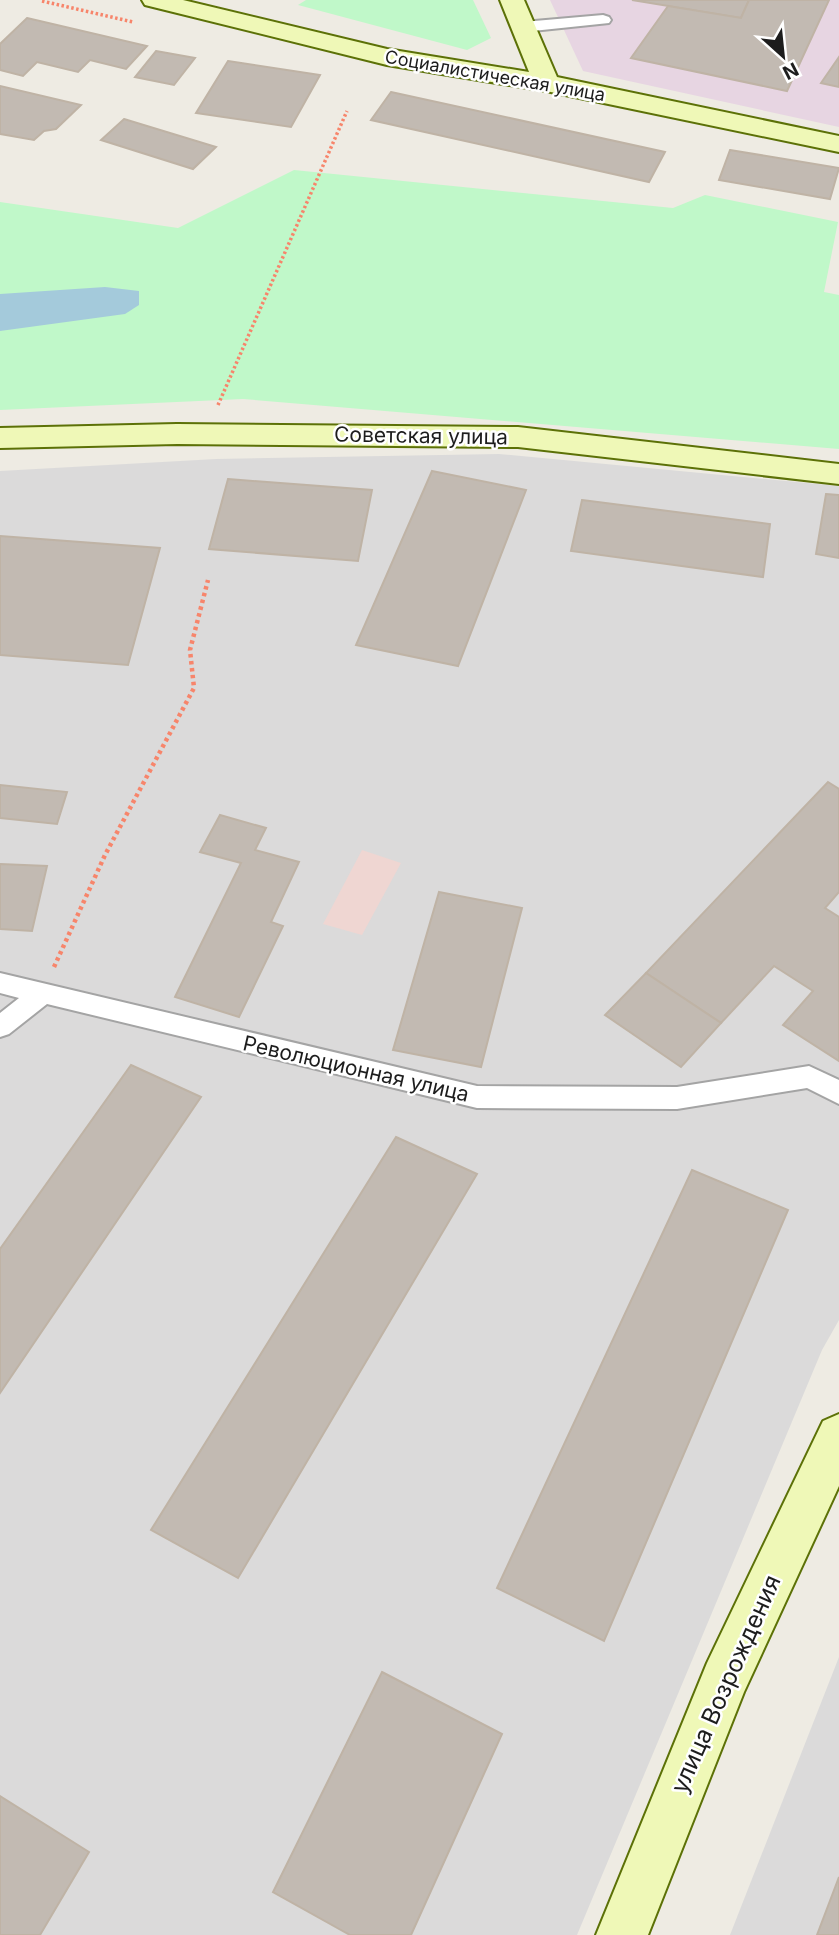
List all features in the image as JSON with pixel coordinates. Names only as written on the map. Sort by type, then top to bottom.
[{"type":"main road","name":"Социалистическая улица","points":[[154,0],[374,54],[546,83],[839,144]]},
{"type":"main road","points":[[512,0],[546,83]]},
{"type":"main road","name":"Советская улица","points":[[0,438],[205,434],[517,437],[839,474]]},
{"type":"main road","name":"улица Возрождения","points":[[622,1935],[724,1680],[839,1436]]},
{"type":"lane","points":[[523,27],[603,20]]},
{"type":"lane","name":"Революционная улица","points":[[0,983],[477,1097],[677,1098],[809,1077],[839,1093]]},
{"type":"lane","points":[[0,1027],[42,994]]},
{"type":"path","points":[[205,434],[347,111]]},
{"type":"path","points":[[42,994],[105,855],[194,688],[190,650],[208,580]]},
{"type":"shaded area","points":[[550,0],[839,0],[839,127],[583,71]]},
{"type":"shaded area","points":[[499,454],[839,486],[839,1320],[822,1350],[577,1935],[0,1935],[0,471],[216,459]]},
{"type":"shaded area","points":[[362,850],[401,863],[362,935],[323,924]]},
{"type":"shaded area","points":[[839,1657],[839,1935],[730,1935]]},
{"type":"green space","points":[[306,0],[473,0],[491,38],[467,50],[298,5]]},
{"type":"green space","points":[[294,170],[673,208],[705,195],[838,222],[824,292],[839,295],[839,449],[243,399],[0,410],[0,202],[178,228]]},
{"type":"water","points":[[105,287],[139,291],[139,305],[125,314],[0,331],[0,294]]},
{"type":"building","points":[[632,0],[749,0],[741,18]]},
{"type":"building","points":[[749,0],[829,0],[787,91],[631,58],[668,6],[741,18]]},
{"type":"building","points":[[27,18],[147,46],[126,69],[90,60],[78,72],[37,62],[23,76],[0,70],[0,44]]},
{"type":"building","points":[[156,51],[195,58],[174,85],[135,77]]},
{"type":"building","points":[[839,57],[839,87],[821,83]]},
{"type":"building","points":[[228,61],[320,75],[291,127],[196,113]]},
{"type":"building","points":[[0,86],[81,105],[56,129],[44,131],[34,140],[0,134]]},
{"type":"building","points":[[391,92],[665,152],[649,182],[371,120]]},
{"type":"building","points":[[124,119],[216,147],[193,169],[101,140]]},
{"type":"building","points":[[730,150],[839,168],[830,199],[719,180]]},
{"type":"building","points":[[432,471],[526,490],[458,666],[356,645]]},
{"type":"building","points":[[228,479],[372,490],[358,561],[209,549]]},
{"type":"building","points":[[826,494],[839,495],[839,558],[816,554]]},
{"type":"building","points":[[582,500],[770,524],[763,577],[571,551]]},
{"type":"building","points":[[0,536],[160,548],[128,665],[0,655]]},
{"type":"building","points":[[828,782],[839,789],[839,892],[825,908],[839,917],[839,1061],[783,1025],[813,991],[774,966],[721,1023],[646,973]]},
{"type":"building","points":[[0,785],[67,792],[57,824],[0,818]]},
{"type":"building","points":[[220,815],[266,828],[255,850],[299,862],[271,922],[283,926],[239,1017],[175,997],[241,863],[200,852]]},
{"type":"building","points":[[0,864],[47,866],[32,931],[0,929]]},
{"type":"building","points":[[439,892],[522,908],[481,1067],[393,1050]]},
{"type":"building","points":[[646,973],[721,1023],[681,1067],[605,1015]]},
{"type":"building","points":[[131,1065],[201,1097],[0,1393],[0,1249]]},
{"type":"building","points":[[396,1137],[477,1174],[238,1578],[151,1530]]},
{"type":"building","points":[[692,1170],[788,1210],[604,1641],[497,1588]]},
{"type":"building","points":[[382,1672],[502,1734],[411,1935],[350,1935],[273,1892]]},
{"type":"building","points":[[0,1796],[89,1852],[40,1935],[0,1935]]},
{"type":"building","points":[[839,1877],[839,1935],[817,1935]]}]
